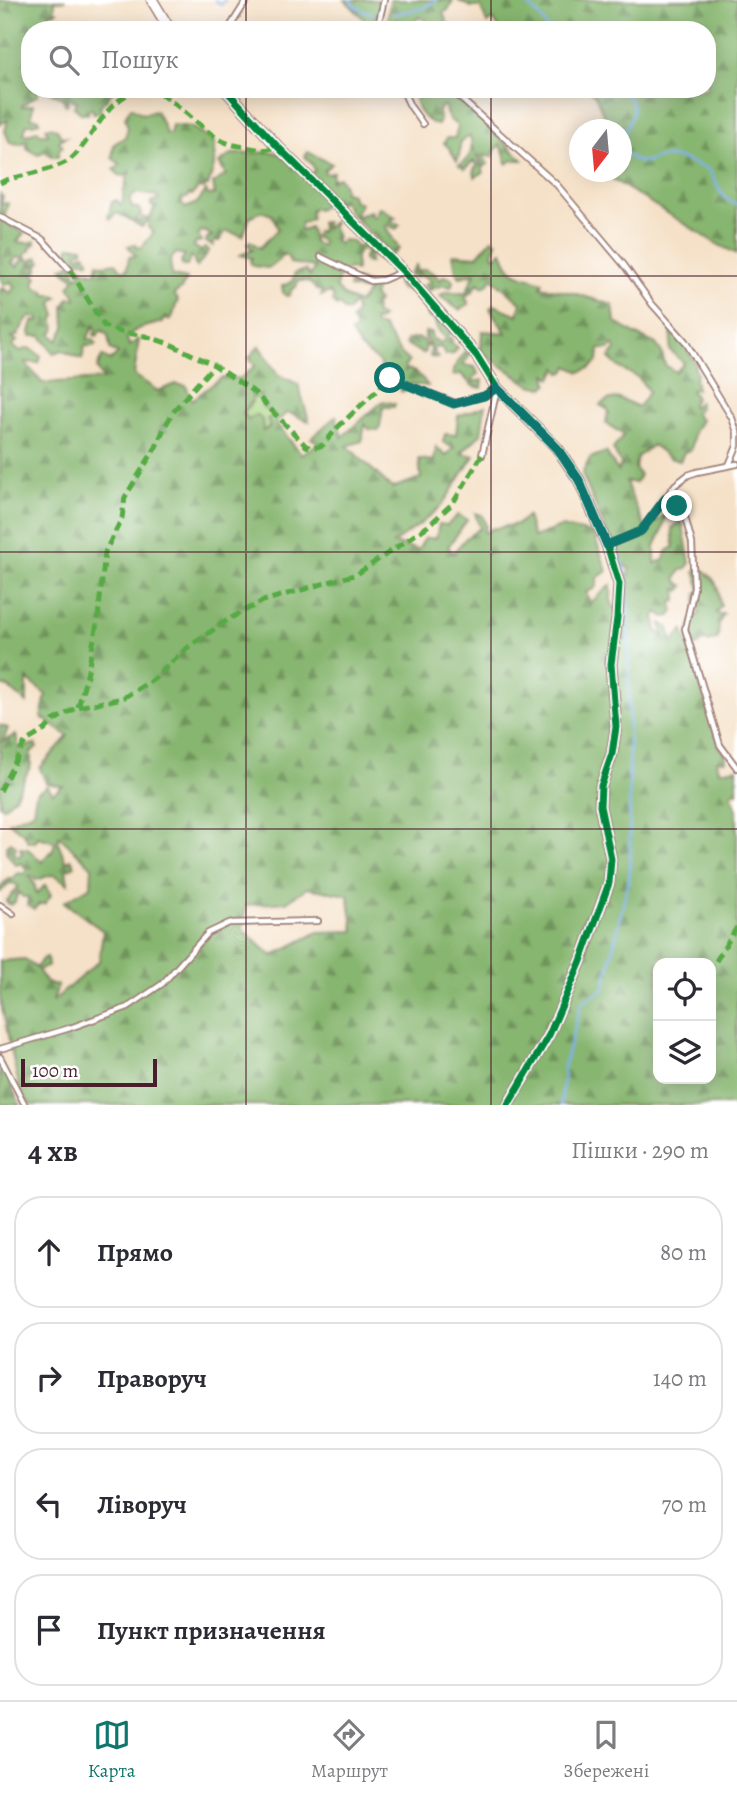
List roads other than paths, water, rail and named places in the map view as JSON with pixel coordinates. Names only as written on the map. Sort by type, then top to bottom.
[{"type":"street","points":[[152,0],[165,21]]},
{"type":"street","points":[[233,98],[277,146],[403,271],[477,356],[497,388],[557,448],[579,480],[607,545],[619,584],[611,664],[616,727],[612,754],[601,786],[600,806],[611,859],[609,883],[581,961],[549,1035],[508,1105]]},
{"type":"lane","points":[[234,21],[247,0]]},
{"type":"lane","points":[[379,21],[384,0]]},
{"type":"lane","points":[[406,98],[423,124]]},
{"type":"lane","points":[[460,98],[557,186],[685,341],[732,418],[737,432],[737,446],[729,465]]},
{"type":"lane","points":[[0,217],[42,239],[70,270]]},
{"type":"lane","points":[[321,257],[371,281],[383,280],[403,271]]},
{"type":"lane","points":[[390,378],[454,404],[484,396],[497,388]]},
{"type":"lane","points":[[482,455],[497,388]]},
{"type":"lane","points":[[607,545],[641,531],[675,485],[688,475],[737,464]]},
{"type":"lane","points":[[665,499],[677,506],[685,517],[692,544],[694,588],[685,629],[720,745],[737,768]]},
{"type":"lane","points":[[0,905],[13,914]]},
{"type":"lane","points":[[0,1049],[128,1007],[162,984],[208,933],[229,923],[318,921]]},
{"type":"lane","points":[[0,1057],[24,1105]]},
{"type":"waterway","points":[[215,0],[221,5],[225,0]]},
{"type":"waterway","points":[[350,0],[357,7],[373,14]]},
{"type":"waterway","points":[[394,14],[424,8],[436,0]]},
{"type":"waterway","points":[[519,0],[544,21]]},
{"type":"waterway","points":[[628,98],[633,107],[631,119]]},
{"type":"waterway","points":[[632,159],[646,162],[671,157],[708,169],[723,195],[737,204]]},
{"type":"waterway","points":[[561,1105],[565,1061],[582,1002],[604,989],[630,873],[628,581],[619,553]]}]
